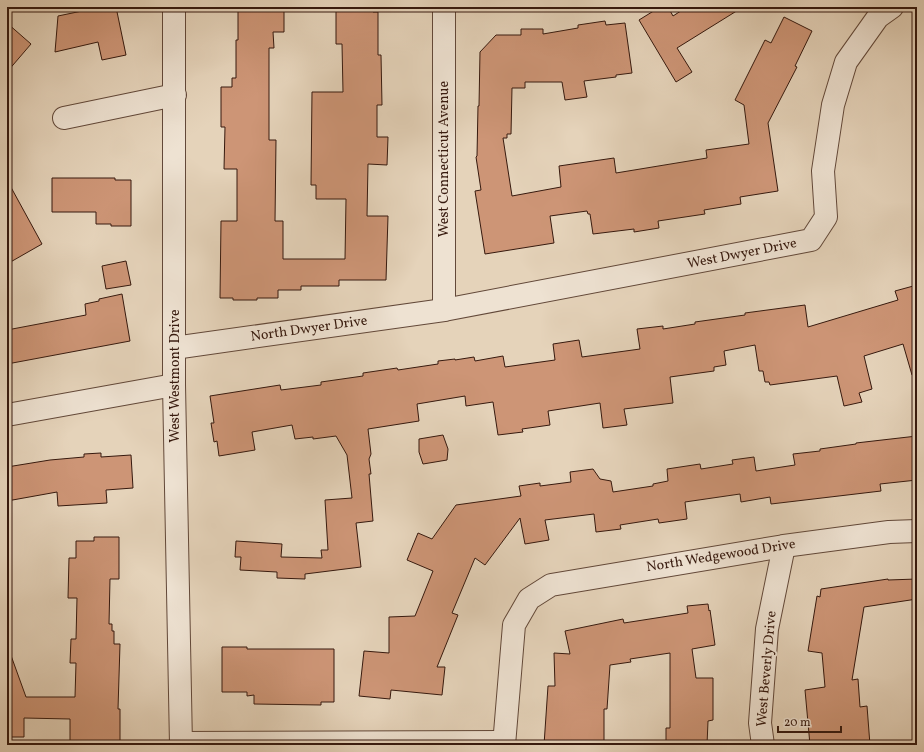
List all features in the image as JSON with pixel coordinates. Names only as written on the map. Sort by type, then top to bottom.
[{"type":"street","name":"West Westmont Drive","points":[[174,7],[174,385],[181,744]]},
{"type":"street","name":"West Connecticut Avenue","points":[[444,7],[444,310]]},
{"type":"street","name":"West Dwyer Drive","points":[[444,310],[811,240],[826,217],[823,171],[833,105],[846,62],[878,17],[892,7]]},
{"type":"street","points":[[64,118],[175,95]]},
{"type":"street","name":"North Dwyer Drive","points":[[174,348],[444,310]]},
{"type":"street","points":[[7,415],[174,385]]},
{"type":"street","name":"North Wedgewood Drive","points":[[504,744],[514,625],[529,599],[551,585],[784,546],[888,532],[917,531]]},
{"type":"street","name":"West Beverly Drive","points":[[763,745],[760,723],[767,629],[784,546]]},
{"type":"street","points":[[181,744],[504,744]]},
{"type":"building","points":[[81,7],[116,7],[126,55],[102,60],[98,42],[55,52],[58,16],[82,11]]},
{"type":"building","points":[[238,7],[284,7],[284,32],[273,32],[274,48],[269,48],[269,140],[276,140],[275,221],[283,221],[283,259],[345,259],[346,199],[316,199],[316,185],[311,185],[312,92],[343,92],[342,44],[336,44],[336,7],[373,7],[373,12],[378,12],[378,55],[381,55],[382,105],[377,105],[377,137],[388,137],[387,165],[368,164],[367,216],[388,216],[386,280],[339,280],[339,286],[301,286],[301,290],[278,290],[278,298],[233,300],[233,298],[220,298],[221,221],[237,221],[237,169],[224,169],[225,127],[221,127],[221,87],[232,87],[232,78],[236,78]]},
{"type":"building","points":[[660,7],[668,7],[673,16],[687,7],[743,7],[677,48],[692,72],[676,82],[639,20]]},
{"type":"building","points":[[784,17],[812,31],[795,66],[797,67],[768,123],[778,191],[740,197],[741,204],[704,210],[705,214],[658,221],[659,228],[634,232],[634,229],[593,234],[590,214],[588,214],[587,211],[550,216],[554,243],[485,254],[475,191],[481,190],[476,157],[480,52],[496,35],[521,35],[521,29],[543,29],[543,34],[578,28],[578,25],[605,21],[606,25],[625,23],[632,73],[616,75],[616,77],[584,81],[587,97],[565,100],[562,82],[525,82],[525,88],[512,88],[511,134],[507,134],[507,138],[503,138],[512,196],[561,187],[559,166],[614,158],[616,173],[707,158],[706,150],[749,144],[744,105],[735,100],[765,40],[771,43]]},
{"type":"building","points":[[7,23],[31,44],[7,72]]},
{"type":"building","points":[[52,178],[115,178],[115,180],[131,180],[131,226],[96,224],[96,212],[52,212]]},
{"type":"building","points":[[7,180],[42,244],[7,264]]},
{"type":"building","points":[[126,261],[131,285],[106,289],[102,266]]},
{"type":"building","points":[[917,285],[917,375],[912,375],[903,344],[864,356],[872,389],[859,393],[862,402],[844,406],[837,376],[770,385],[769,382],[765,382],[763,371],[759,371],[755,345],[724,351],[726,365],[714,367],[714,371],[670,377],[673,403],[624,409],[627,425],[603,428],[600,403],[548,411],[550,425],[522,429],[523,432],[498,435],[493,402],[466,406],[465,396],[417,404],[419,421],[368,429],[371,454],[369,459],[371,474],[369,474],[373,521],[356,523],[361,567],[305,574],[305,579],[277,578],[277,572],[240,570],[241,557],[235,557],[236,541],[282,544],[281,557],[322,558],[321,550],[328,550],[325,500],[352,498],[347,455],[336,436],[313,439],[313,437],[295,439],[292,425],[252,432],[255,450],[219,456],[217,441],[214,442],[211,423],[214,423],[210,396],[280,385],[281,390],[321,385],[321,382],[363,376],[363,373],[397,368],[398,370],[438,364],[438,361],[474,357],[475,361],[503,356],[505,367],[555,360],[553,344],[579,340],[582,357],[640,349],[637,329],[663,326],[663,329],[695,324],[695,322],[745,315],[745,313],[805,305],[808,327],[898,300],[895,291]]},
{"type":"building","points":[[122,294],[130,341],[7,364],[7,330],[86,315],[85,304]]},
{"type":"building","points":[[443,435],[448,449],[447,460],[423,464],[419,452],[419,439]]},
{"type":"building","points":[[917,436],[917,480],[880,484],[881,491],[771,504],[770,497],[741,502],[740,494],[685,502],[687,519],[659,523],[658,519],[620,525],[621,529],[596,532],[594,514],[545,520],[549,540],[525,544],[520,518],[485,565],[475,558],[452,613],[458,615],[437,667],[445,667],[442,695],[391,690],[390,699],[359,696],[364,651],[389,653],[389,617],[415,616],[433,571],[407,560],[418,533],[432,539],[456,505],[521,496],[519,486],[540,483],[540,486],[571,482],[570,472],[593,469],[600,479],[611,481],[613,492],[653,486],[653,484],[668,481],[667,469],[700,464],[701,469],[733,464],[732,460],[754,457],[756,471],[795,465],[793,454],[820,451],[820,449],[856,443]]},
{"type":"building","points":[[101,453],[101,457],[131,455],[133,488],[106,490],[107,503],[58,506],[57,492],[7,501],[7,467],[50,460],[84,457],[84,454]]},
{"type":"building","points":[[94,537],[119,537],[119,579],[110,579],[109,624],[112,624],[112,631],[114,631],[114,644],[120,644],[118,709],[120,709],[120,741],[113,741],[113,745],[70,745],[70,719],[24,718],[24,737],[7,737],[7,651],[9,650],[26,697],[75,697],[76,663],[70,663],[71,639],[76,639],[77,598],[68,598],[69,558],[76,558],[76,541],[94,541]]},
{"type":"building","points":[[888,579],[917,579],[917,599],[864,607],[852,680],[858,679],[860,707],[867,706],[870,745],[810,745],[805,690],[825,687],[822,653],[808,651],[817,596],[820,597],[821,589]]},
{"type":"building","points":[[708,604],[715,645],[692,649],[696,678],[713,678],[713,720],[708,721],[707,745],[666,745],[666,728],[670,728],[670,653],[630,659],[631,662],[610,665],[607,709],[604,709],[604,745],[544,745],[548,686],[555,686],[554,653],[570,654],[565,631],[623,619],[624,623],[688,613],[687,606]]},
{"type":"building","points":[[222,647],[247,647],[247,649],[334,649],[334,702],[321,702],[321,705],[254,704],[254,695],[247,696],[247,692],[222,692]]}]
